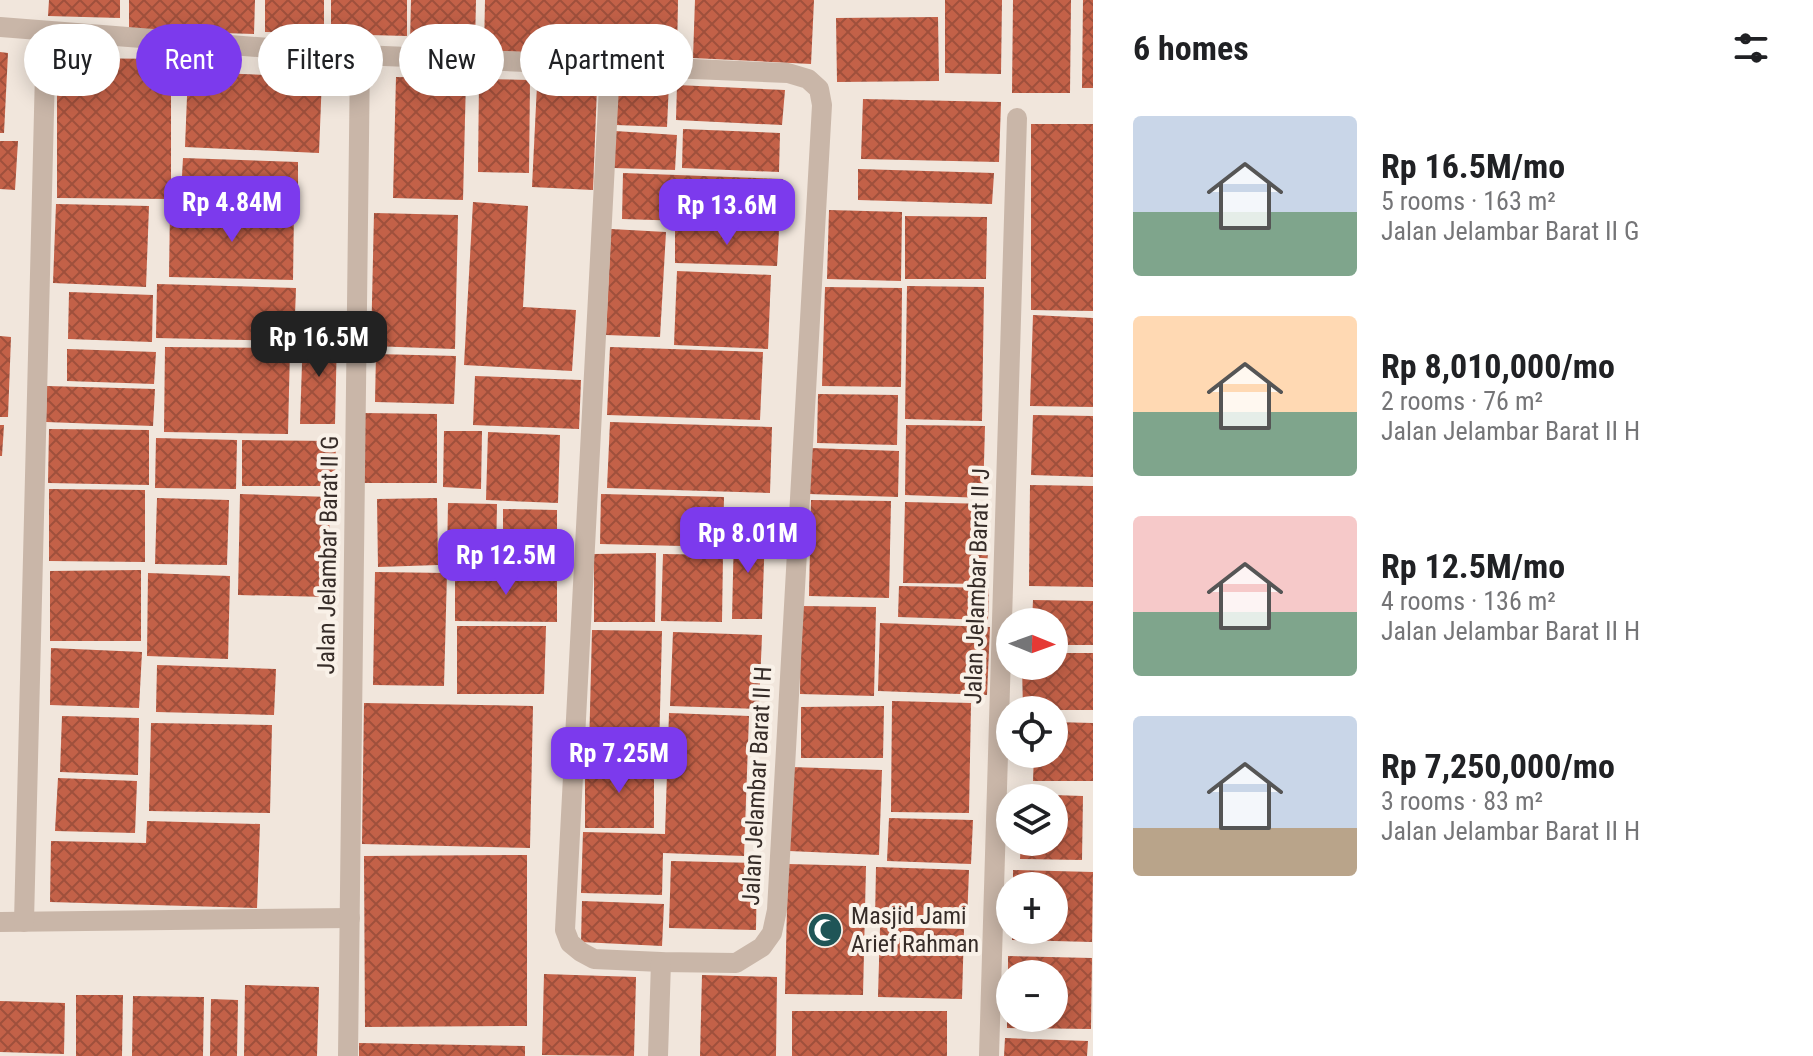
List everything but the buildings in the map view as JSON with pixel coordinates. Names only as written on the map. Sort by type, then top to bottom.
[{"type":"street","points":[[0,27],[24,29]]},
{"type":"street","points":[[120,37],[258,47]]},
{"type":"street","points":[[383,56],[520,63]]},
{"type":"street","name":"Jalan Jelambar Barat II H","points":[[608,96],[565,930],[570,943],[594,959],[736,963],[762,947],[772,933],[777,910],[822,105],[819,89],[808,79],[788,73],[693,70]]},
{"type":"street","points":[[24,922],[44,96]]},
{"type":"street","name":"Jalan Jelambar Barat II G","points":[[348,1056],[360,96]]},
{"type":"street","name":"Jalan Jelambar Barat II J","points":[[989,1056],[1017,118]]},
{"type":"street","points":[[0,922],[350,918]]},
{"type":"street","points":[[658,1056],[661,962]]},
{"type":"place","name":"Masjid Jami Arief Rahman","points":[[825,930]]}]
